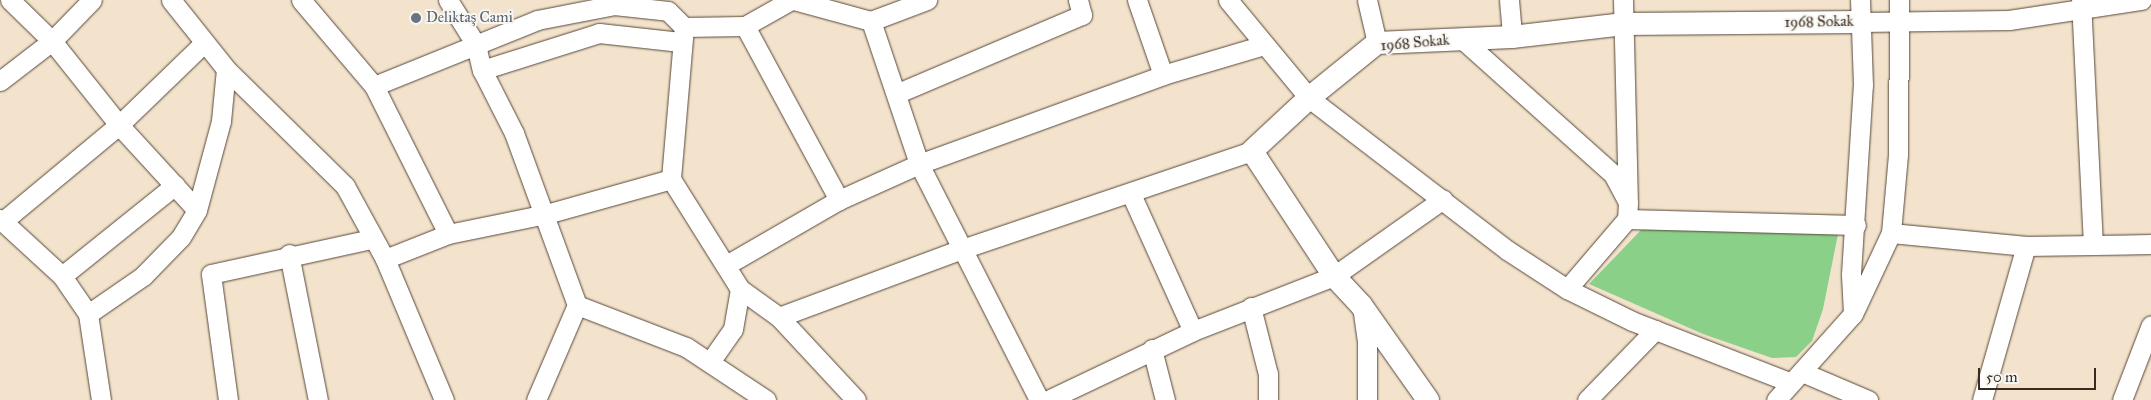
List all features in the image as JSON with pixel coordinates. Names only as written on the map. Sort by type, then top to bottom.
[{"type":"street","points":[[10,0],[52,40],[119,125],[197,210]]},
{"type":"street","points":[[0,81],[52,40],[92,0]]},
{"type":"street","points":[[171,0],[226,68],[345,186],[372,239],[385,259],[444,400]]},
{"type":"street","points":[[301,0],[374,86],[448,234]]},
{"type":"street","points":[[448,0],[476,45],[482,70],[514,133],[546,214],[577,305],[536,400]]},
{"type":"street","points":[[482,70],[600,33],[682,34],[745,26],[792,0],[871,21],[927,0]]},
{"type":"street","points":[[898,93],[1082,15],[1078,0]]},
{"type":"street","points":[[1137,0],[1163,75]]},
{"type":"street","points":[[1228,0],[1309,98],[1507,250],[1567,289],[1655,330],[1868,400]]},
{"type":"street","points":[[1367,0],[1377,43]]},
{"type":"street","points":[[1509,0],[1512,38]]},
{"type":"street","points":[[1567,289],[1627,210],[1623,0]]},
{"type":"street","points":[[1776,400],[1853,314],[1891,233],[1900,25],[1899,0]]},
{"type":"street","points":[[1853,314],[1851,274],[1856,225],[1861,11],[1900,25],[2142,0]]},
{"type":"street","points":[[374,86],[537,20],[614,5],[668,11],[682,34],[671,179],[728,264],[740,289],[779,317],[856,400]]},
{"type":"street","points":[[2081,6],[2093,244]]},
{"type":"street","name":"1968 Sokak","points":[[1252,151],[1309,98],[1377,43],[1512,38],[1624,24],[1861,11]]},
{"type":"street","points":[[871,21],[898,93],[919,164],[1039,400]]},
{"type":"street","points":[[745,26],[839,200]]},
{"type":"street","points":[[1462,39],[1613,174],[1627,210]]},
{"type":"street","points":[[101,400],[88,314],[62,276],[1,220],[119,125],[204,43]]},
{"type":"street","points":[[728,264],[839,200],[919,164],[1163,75],[1264,45]]},
{"type":"street","points":[[88,314],[143,276],[181,237],[197,210],[221,121],[226,68]]},
{"type":"street","points":[[779,317],[962,249],[1131,194],[1252,151],[1334,276],[1362,305],[1428,400]]},
{"type":"street","points":[[385,259],[448,234],[546,214],[671,179]]},
{"type":"street","points":[[62,276],[175,185]]},
{"type":"street","points":[[1131,194],[1193,331]]},
{"type":"street","points":[[1048,400],[1193,331],[1334,276],[1443,199]]},
{"type":"street","points":[[1627,210],[1856,225]]},
{"type":"street","points":[[1891,233],[2026,246],[2151,244]]},
{"type":"street","points":[[228,400],[210,274],[288,254],[372,239]]},
{"type":"street","points":[[1982,400],[2026,246]]},
{"type":"street","points":[[288,254],[318,400]]},
{"type":"street","points":[[710,362],[733,329],[740,289]]},
{"type":"street","points":[[577,305],[686,348],[766,400]]},
{"type":"street","points":[[1362,305],[1367,340],[1367,400]]},
{"type":"street","points":[[1251,307],[1268,374],[1268,400]]},
{"type":"street","points":[[1588,400],[1655,330]]},
{"type":"street","points":[[2122,400],[2150,335]]},
{"type":"street","points":[[1152,349],[1165,400]]},
{"type":"green space","points":[[1643,228],[1839,229],[1823,309],[1812,341],[1796,357],[1772,358],[1703,334],[1589,284]]},
{"type":"place","name":"Deliktaş Cami","points":[[416,18]]}]
